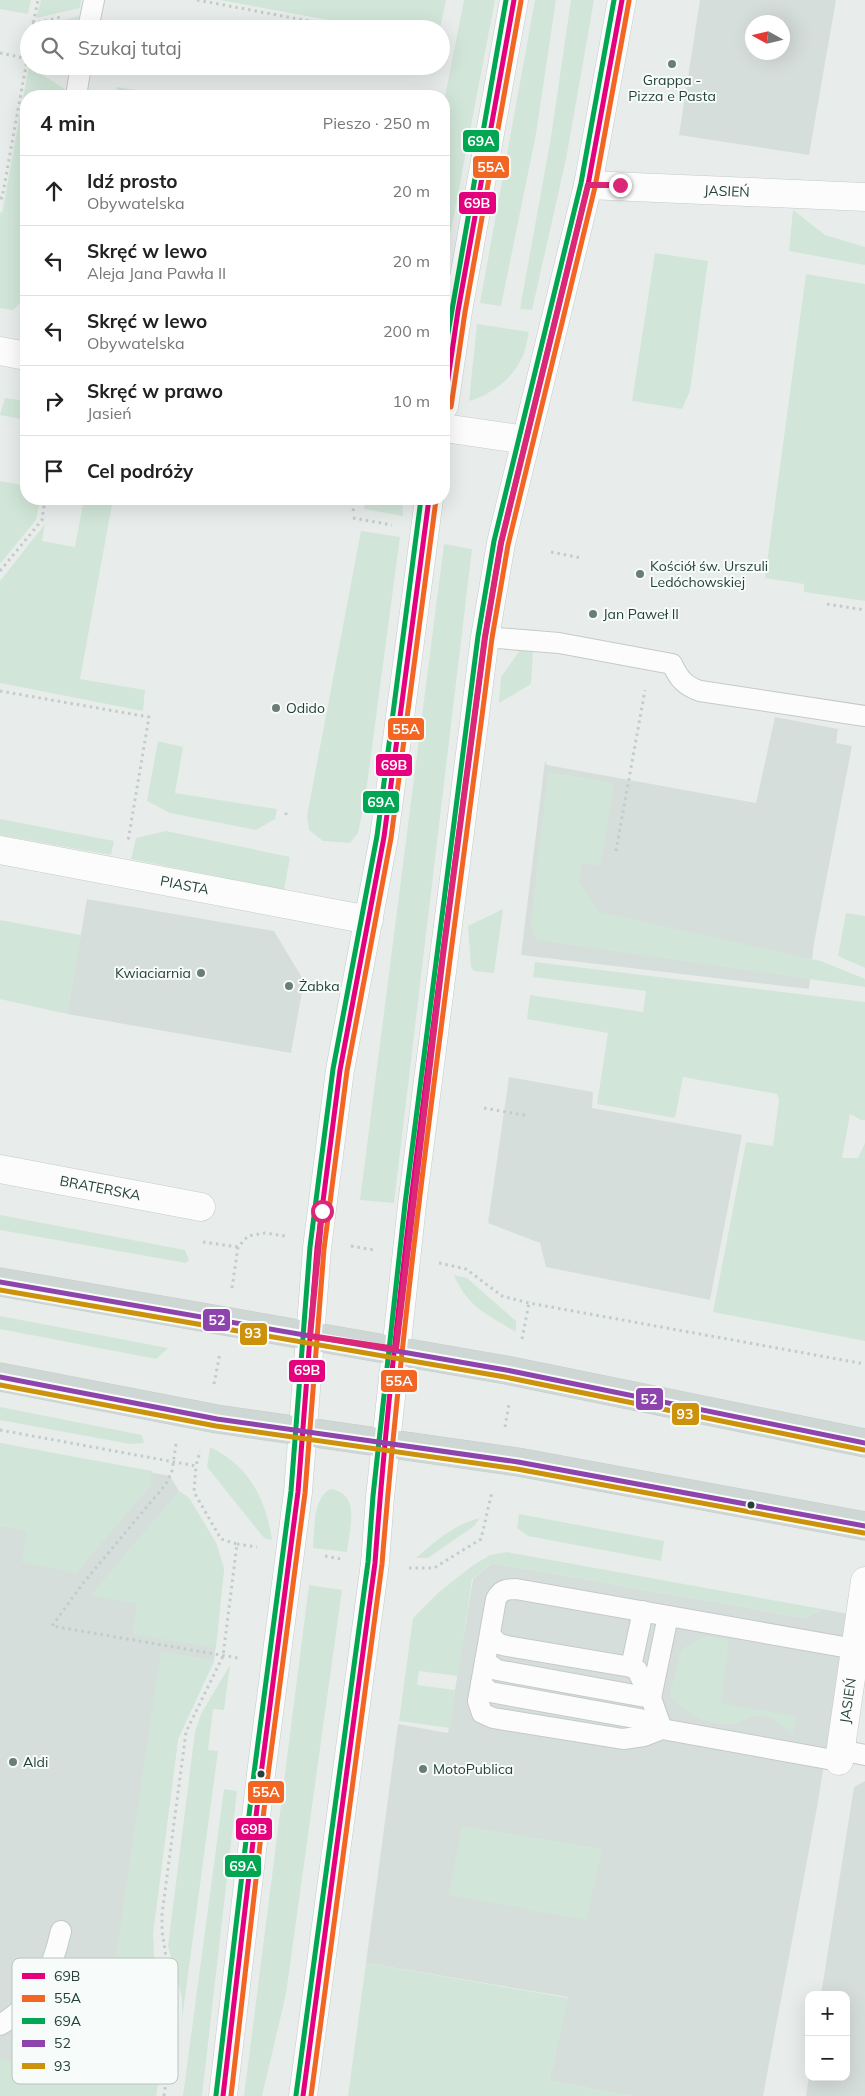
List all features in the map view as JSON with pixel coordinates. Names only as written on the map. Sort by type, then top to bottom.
[{"type":"main road","points":[[450,365],[514,0]]},
{"type":"main road","points":[[303,2096],[375,1563],[396,1349],[443,955],[485,637],[501,543],[588,185],[622,0]]},
{"type":"main road","name":"JASIEŃ","points":[[588,185],[865,197]]},
{"type":"main road","points":[[0,351],[20,355]]},
{"type":"main road","points":[[450,429],[526,440]]},
{"type":"main road","points":[[223,2096],[256,1812],[298,1492],[317,1248],[340,1070],[384,838],[428,505]]},
{"type":"main road","name":"PIASTA","points":[[0,850],[369,920]]},
{"type":"main road","name":"BRATERSKA","points":[[0,1169],[201,1207]]},
{"type":"main road","points":[[0,1282],[310,1336],[396,1349],[662,1400],[865,1443]]},
{"type":"main road","points":[[0,1378],[217,1420],[518,1462],[865,1526]]},
{"type":"main road","name":"JASIEŃ","points":[[848,1755],[855,1649],[865,1581]]},
{"type":"lane","points":[[90,20],[94,0]]},
{"type":"lane","points":[[77,90],[80,75]]},
{"type":"lane","points":[[485,637],[552,642],[672,664],[678,676],[687,686],[700,691],[865,716]]},
{"type":"lane","points":[[848,1755],[662,1729],[644,1736],[623,1739],[493,1718],[482,1713],[478,1701],[496,1599],[500,1593],[507,1589],[855,1649]]},
{"type":"lane","points":[[631,1667],[643,1612]]},
{"type":"lane","points":[[651,1698],[668,1616]]},
{"type":"lane","points":[[490,1635],[499,1644],[506,1646],[631,1667],[637,1670],[651,1698],[662,1729]]},
{"type":"lane","points":[[485,1661],[497,1670],[651,1698]]},
{"type":"lane","points":[[54,1958],[61,1931]]},
{"type":"lane","points":[[0,2025],[12,2017]]},
{"type":"path","points":[[34,20],[38,0]]},
{"type":"path","points":[[197,0],[304,20]]},
{"type":"path","points":[[0,53],[20,57]]},
{"type":"path","points":[[22,90],[25,75]]},
{"type":"path","points":[[0,198],[2,198],[20,102]]},
{"type":"path","points":[[0,572],[42,520],[44,505]]},
{"type":"path","points":[[354,511],[355,505]]},
{"type":"path","points":[[353,518],[393,525]]},
{"type":"path","points":[[551,552],[581,558]]},
{"type":"path","points":[[827,604],[865,610]]},
{"type":"path","points":[[616,851],[650,660]]},
{"type":"path","points":[[0,691],[149,718],[122,873]]},
{"type":"path","points":[[286,809],[286,815]]},
{"type":"path","points":[[484,1108],[529,1116]]},
{"type":"path","points":[[237,1257],[238,1247],[248,1236],[257,1234],[279,1235]]},
{"type":"path","points":[[450,1265],[466,1269],[502,1296],[529,1303],[865,1364]]},
{"type":"path","points":[[523,1334],[529,1303]]},
{"type":"path","points":[[217,1369],[220,1357]]},
{"type":"path","points":[[505,1425],[506,1419]]},
{"type":"path","points":[[0,1430],[196,1466]]},
{"type":"path","points":[[177,1441],[174,1462],[166,1484],[84,1582],[52,1626],[238,1658]]},
{"type":"path","points":[[166,1958],[162,1931],[162,1914],[186,1732],[223,1656],[237,1544],[221,1539],[194,1492],[196,1466],[202,1446]]},
{"type":"path","points":[[412,1568],[434,1568],[481,1539],[487,1516]]},
{"type":"path","points":[[321,1556],[346,1559]]},
{"type":"shaded area","points":[[700,0],[836,0],[809,155],[679,135]]},
{"type":"shaded area","points":[[775,717],[838,729],[836,743],[852,746],[814,943],[809,989],[521,955],[545,761],[547,765],[756,803]]},
{"type":"shaded area","points":[[87,899],[274,931],[304,981],[291,1053],[67,1014]]},
{"type":"shaded area","points":[[509,1077],[593,1092],[592,1108],[742,1135],[710,1300],[546,1267],[540,1243],[488,1223]]},
{"type":"shaded area","points":[[0,1443],[170,1476],[179,1491],[189,1498],[216,1543],[224,1569],[214,1661],[178,1739],[153,1933],[154,1958],[12,1958],[12,2084],[158,2084],[156,2096],[0,2096]]},
{"type":"shaded area","points":[[492,1563],[805,1618],[822,1609],[848,1614],[818,1802],[763,2096],[633,2096],[549,2081],[568,1997],[366,1963],[398,1724],[448,1733],[473,1579]]},
{"type":"shaded area","points":[[865,1781],[865,2096],[806,2096],[808,2081],[850,2081],[850,1991],[822,1991],[854,1787]]},
{"type":"green space","points":[[0,0],[31,0],[28,14],[0,9]]},
{"type":"green space","points":[[41,0],[81,0],[80,8],[36,18]]},
{"type":"green space","points":[[220,0],[446,0],[442,20],[328,20]]},
{"type":"green space","points":[[464,0],[495,0],[450,236],[450,90],[446,90]]},
{"type":"green space","points":[[535,0],[556,0],[536,134],[501,306],[480,303]]},
{"type":"green space","points":[[571,0],[594,0],[566,159],[532,310],[520,309],[551,137]]},
{"type":"green space","points":[[79,16],[78,20],[63,20]]},
{"type":"green space","points":[[27,75],[43,75],[66,90],[25,90]]},
{"type":"green space","points":[[117,87],[135,90],[117,90]]},
{"type":"green space","points":[[20,115],[20,303],[13,310],[0,308],[0,212],[2,213]]},
{"type":"green space","points":[[793,210],[825,235],[865,247],[865,265],[789,251]]},
{"type":"green space","points":[[655,253],[708,261],[690,391],[682,409],[632,401]]},
{"type":"green space","points":[[806,274],[865,284],[865,601],[804,592],[804,584],[765,578]]},
{"type":"green space","points":[[477,324],[529,332],[523,355],[513,373],[493,390],[469,401]]},
{"type":"green space","points":[[5,398],[20,400],[20,419],[0,415]]},
{"type":"green space","points":[[0,481],[20,485],[20,505],[39,505],[36,520],[0,564]]},
{"type":"green space","points":[[83,505],[112,505],[80,679],[145,690],[143,711],[0,683],[0,581],[45,524],[42,541],[75,547]]},
{"type":"green space","points":[[365,505],[402,505],[403,516],[364,509]]},
{"type":"green space","points":[[361,531],[400,537],[365,800],[358,833],[350,843],[323,841],[309,830],[307,816]]},
{"type":"green space","points":[[444,544],[472,549],[394,1203],[360,1200]]},
{"type":"green space","points":[[520,650],[533,651],[531,684],[499,703],[501,677]]},
{"type":"green space","points":[[158,741],[183,747],[175,793],[277,809],[275,819],[256,830],[170,813],[147,801]]},
{"type":"green space","points":[[548,772],[614,783],[600,865],[581,864],[579,883],[599,912],[821,961],[865,979],[865,987],[536,940],[531,923]]},
{"type":"green space","points":[[0,819],[114,841],[111,855],[0,835]]},
{"type":"green space","points":[[166,831],[290,857],[284,890],[131,859],[136,838]]},
{"type":"green space","points":[[503,909],[494,973],[474,971],[471,967],[468,926]]},
{"type":"green space","points":[[846,913],[865,916],[865,968],[838,956]]},
{"type":"green space","points":[[0,920],[81,935],[67,1014],[0,999]]},
{"type":"green space","points":[[535,962],[865,1002],[865,1120],[850,1114],[842,1158],[858,1158],[865,1143],[865,1341],[713,1312],[746,1142],[773,1146],[779,1100],[777,1094],[683,1077],[675,1118],[597,1104],[608,1033],[527,1019],[530,995],[643,1012],[646,991],[533,977]]},
{"type":"green space","points":[[0,1215],[185,1250],[189,1260],[186,1263],[0,1230]]},
{"type":"green space","points":[[454,1275],[467,1278],[516,1321],[516,1332],[472,1303],[459,1286]]},
{"type":"green space","points":[[0,1316],[168,1348],[156,1359],[0,1329]]},
{"type":"green space","points":[[0,1407],[142,1435],[144,1443],[130,1444],[0,1420]]},
{"type":"green space","points":[[0,1443],[152,1471],[150,1486],[76,1573],[22,1562],[27,1531],[0,1526]]},
{"type":"green space","points":[[210,1447],[236,1464],[253,1485],[265,1510],[272,1540],[264,1538],[207,1467]]},
{"type":"green space","points":[[330,1489],[340,1492],[346,1497],[350,1505],[351,1523],[347,1552],[313,1548],[317,1507],[324,1494]]},
{"type":"green space","points":[[179,1491],[189,1498],[216,1543],[224,1569],[216,1648],[133,1634],[137,1604],[90,1596]]},
{"type":"green space","points":[[519,1514],[664,1541],[661,1561],[528,1536],[517,1528]]},
{"type":"green space","points":[[480,1518],[474,1526],[428,1558],[416,1558],[438,1539],[462,1524]]},
{"type":"green space","points":[[507,1552],[822,1609],[805,1618],[492,1563],[472,1579],[458,1676],[419,1671],[417,1685],[455,1690],[450,1728],[399,1721],[413,1618],[438,1593],[472,1566],[490,1555]]},
{"type":"green space","points":[[309,1585],[342,1590],[286,1994],[262,2096],[244,2096]]},
{"type":"green space","points":[[706,1636],[729,1640],[721,1703],[796,1716],[792,1735],[775,1721],[759,1715],[734,1724],[721,1724],[704,1720],[688,1712],[675,1700],[670,1693],[682,1649]]},
{"type":"green space","points":[[161,1651],[214,1661],[178,1739],[153,1933],[154,1958],[116,1958]]},
{"type":"green space","points":[[230,1665],[224,1710],[213,1709],[208,1750],[218,1751],[182,2019],[182,1998],[178,1983],[178,1958],[171,1958],[168,1946],[195,1732],[201,1714]]},
{"type":"green space","points":[[224,1789],[237,1791],[202,2096],[183,2096]]},
{"type":"green space","points":[[462,1826],[602,1849],[586,1920],[449,1895]]},
{"type":"green space","points":[[366,1963],[568,1998],[549,2081],[633,2096],[348,2096]]},
{"type":"green space","points":[[0,2059],[12,2061],[12,2084],[158,2084],[156,2096],[0,2096]]},
{"type":"transit line","name":"69A","points":[[450,322],[506,0]]},
{"type":"transit line","name":"69B","points":[[450,365],[514,0]]},
{"type":"transit line","name":"69A","points":[[296,2095],[368,1562],[373,1496],[405,1204],[478,636],[494,541],[581,183],[614,0]]},
{"type":"transit line","name":"69B","points":[[303,2096],[375,1563],[396,1331],[409,1215],[485,637],[501,543],[588,185],[622,0]]},
{"type":"transit line","name":"55A","points":[[451,407],[465,312],[521,1]]},
{"type":"transit line","name":"55A","points":[[311,2096],[382,1564],[404,1332],[492,638],[508,545],[595,187],[629,1]]},
{"type":"transit line","name":"69A","points":[[216,2095],[254,1773],[291,1491],[310,1247],[333,1069],[377,836],[420,505]]},
{"type":"transit line","name":"69B","points":[[223,2096],[261,1774],[298,1492],[317,1248],[326,1178],[340,1070],[384,837],[428,505]]},
{"type":"transit line","name":"55A","points":[[231,2096],[268,1775],[305,1493],[324,1249],[347,1071],[391,838],[435,505]]},
{"type":"transit line","name":"52","points":[[0,1282],[506,1370],[865,1443]]},
{"type":"transit line","name":"93","points":[[0,1290],[505,1377],[864,1450]]},
{"type":"transit line","name":"52","points":[[0,1377],[217,1419],[518,1462],[865,1526]]},
{"type":"transit line","name":"93","points":[[0,1385],[216,1426],[517,1469],[864,1533]]},
{"type":"place","name":"Grappa - Pizza e Pasta","points":[[672,64]]},
{"type":"place","name":"Kościół św. Urszuli Ledóchowskiej","points":[[640,574]]},
{"type":"place","name":"Jan Paweł II","points":[[593,614]]},
{"type":"place","name":"Odido","points":[[276,708]]},
{"type":"place","name":"Kwiaciarnia","points":[[201,973]]},
{"type":"place","name":"Żabka","points":[[289,986]]},
{"type":"place","name":"Aldi","points":[[13,1762]]},
{"type":"place","name":"MotoPublica","points":[[423,1769]]},
{"type":"route","points":[[322,1211],[310,1336],[396,1349],[443,955],[485,637],[501,543],[588,185],[620,185]]}]
